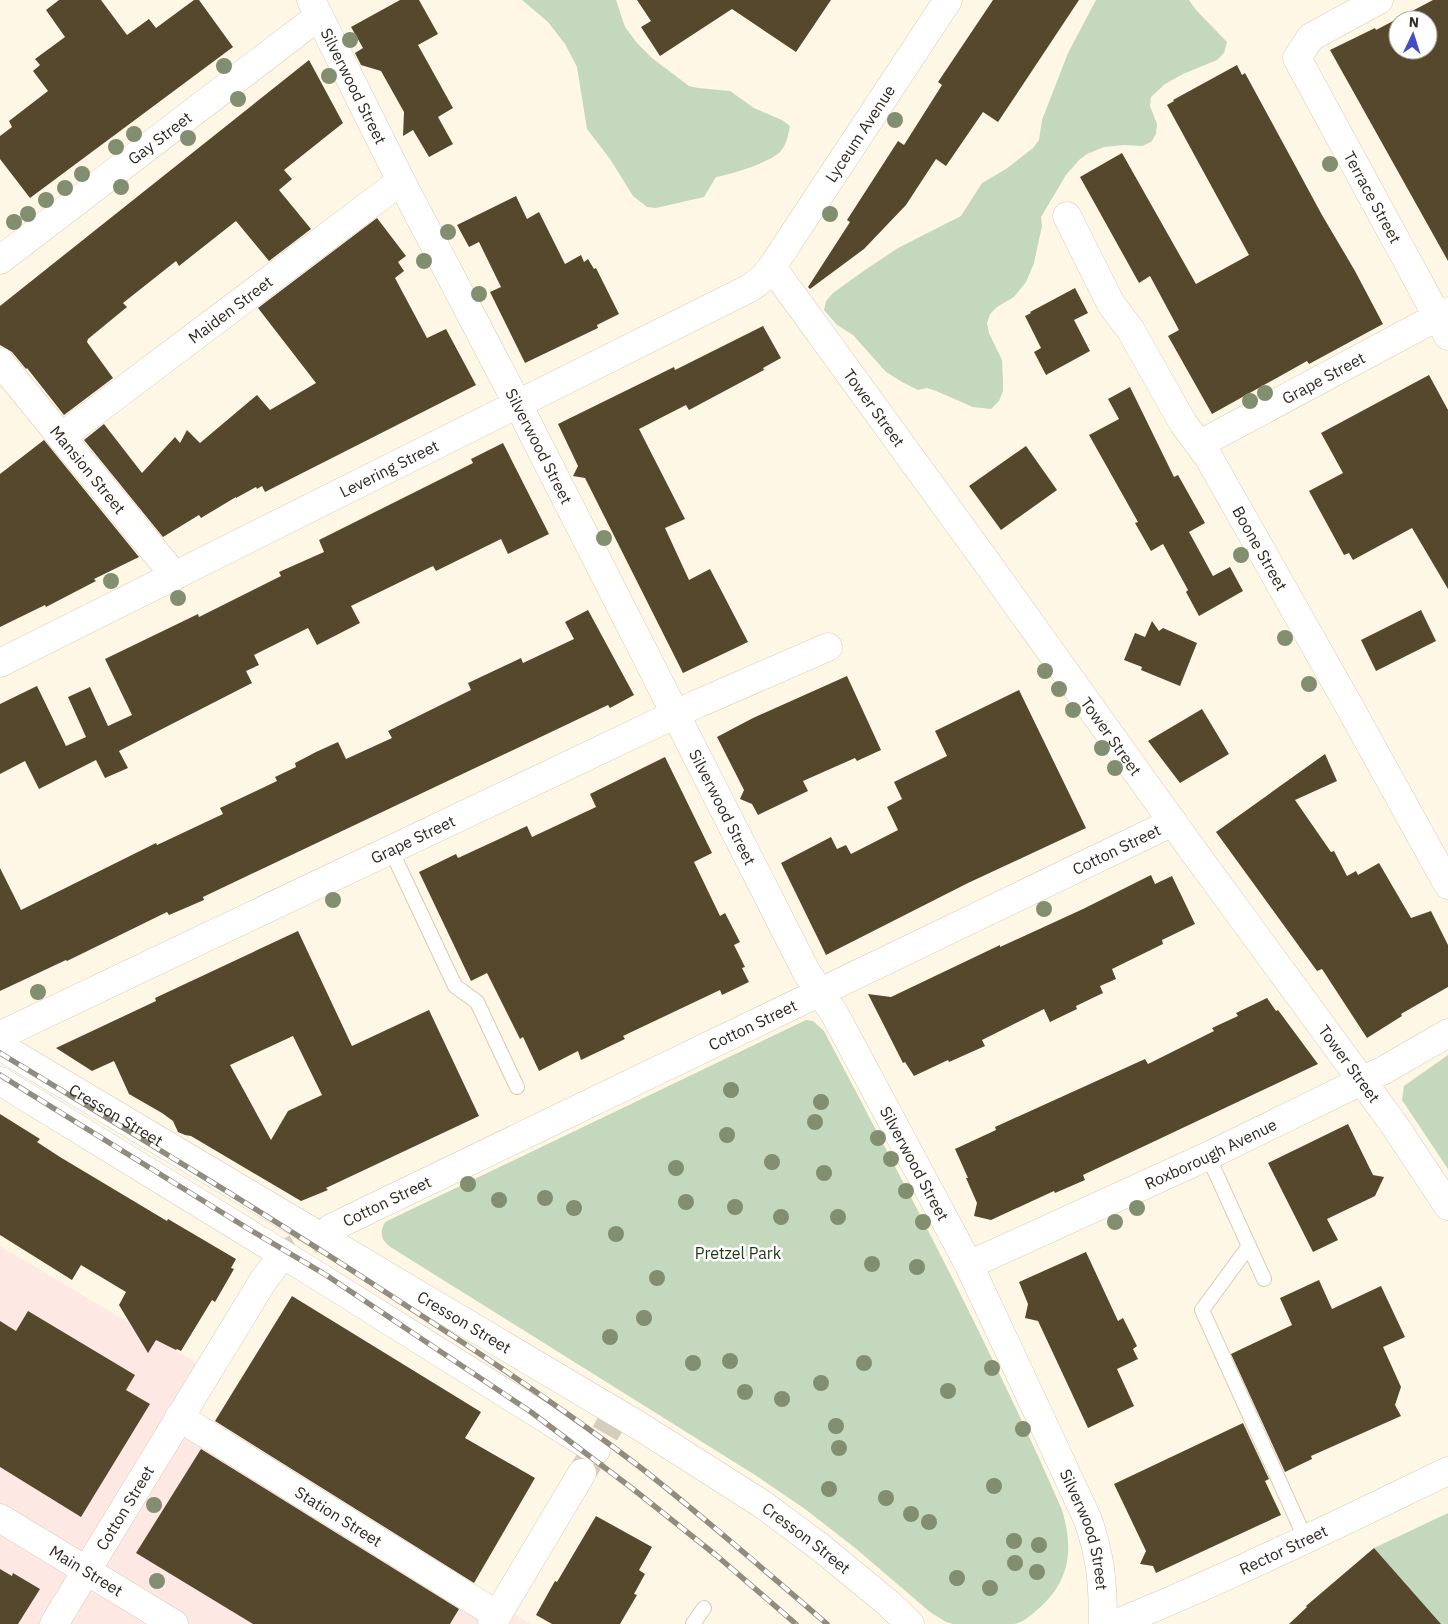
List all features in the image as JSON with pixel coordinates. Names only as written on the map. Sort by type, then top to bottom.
[{"type":"street","name":"Lyceum Avenue","points":[[772,267],[948,0]]},
{"type":"street","name":"Terrace Street","points":[[1378,0],[1312,37],[1297,58],[1444,322]]},
{"type":"street","name":"Silverwood Street","points":[[315,8],[401,181],[676,714],[807,973],[838,1022],[969,1265],[1088,1520],[1101,1566],[1103,1624]]},
{"type":"street","name":"Gay Street","points":[[0,260],[315,8]]},
{"type":"street","name":"Maiden Street","points":[[62,437],[401,181]]},
{"type":"street","name":"Boone Street","points":[[1067,216],[1111,304],[1130,330],[1183,422],[1209,458],[1344,695],[1448,885]]},
{"type":"street","name":"Levering Street","points":[[0,663],[750,288],[772,267]]},
{"type":"street","name":"Tower Street","points":[[772,267],[1395,1126],[1448,1206]]},
{"type":"street","name":"Grape Street","points":[[1200,444],[1444,322]]},
{"type":"street","name":"Mansion Street","points":[[1,367],[62,437],[175,576]]},
{"type":"street","name":"Grape Street","points":[[1,1041],[391,850],[676,714],[828,647]]},
{"type":"street","name":"Cotton Street","points":[[331,1228],[1173,822]]},
{"type":"street","name":"Roxborough Avenue","points":[[969,1265],[1208,1156],[1404,1060],[1448,1033]]},
{"type":"street","name":"Cresson Street","points":[[1,1041],[614,1418],[762,1504],[820,1547],[888,1603],[910,1624]]},
{"type":"street","name":"Cresson Street","points":[[0,1081],[310,1271],[596,1450]]},
{"type":"street","name":"Cotton Street","points":[[54,1624],[179,1417],[263,1281],[275,1265]]},
{"type":"street","name":"Station Street","points":[[179,1417],[495,1619]]},
{"type":"street","name":"Rector Street","points":[[1115,1624],[1177,1599],[1306,1540],[1448,1471]]},
{"type":"street","points":[[495,1619],[582,1473]]},
{"type":"street","name":"Main Street","points":[[0,1518],[174,1624]]},
{"type":"lane","points":[[391,850],[455,986],[477,1002],[518,1087]]},
{"type":"lane","points":[[1208,1156],[1264,1279]]},
{"type":"lane","points":[[1249,1246],[1202,1310],[1306,1540]]},
{"type":"lane","points":[[693,1624],[704,1608]]},
{"type":"shaded area","points":[[0,1246],[202,1366],[172,1412],[531,1624],[0,1624]]},
{"type":"green space","points":[[522,0],[616,0],[625,27],[652,58],[689,86],[730,91],[754,108],[782,120],[790,126],[784,146],[780,152],[759,164],[716,177],[704,197],[656,208],[647,207],[633,196],[610,159],[587,129],[577,67],[565,44],[548,22]]},
{"type":"green space","points":[[1096,0],[1189,0],[1196,10],[1227,42],[1224,53],[1217,60],[1183,74],[1165,84],[1151,97],[1150,106],[1157,124],[1156,134],[1151,142],[1142,146],[1104,147],[1087,154],[1066,175],[1041,217],[1042,226],[1034,263],[1026,282],[1014,297],[997,307],[990,314],[987,323],[989,333],[1002,360],[1003,391],[999,401],[991,409],[973,407],[927,388],[918,390],[886,372],[853,335],[837,325],[824,310],[826,301],[833,293],[898,248],[961,216],[982,183],[1006,169],[1033,148],[1039,140],[1042,120],[1068,53]]},
{"type":"green space","name":"Pretzel Park","points":[[806,1020],[813,1021],[824,1031],[948,1269],[1007,1389],[1062,1510],[1068,1539],[1068,1552],[1063,1577],[1048,1599],[1029,1617],[1018,1623],[953,1624],[946,1622],[930,1612],[854,1547],[805,1509],[755,1475],[392,1248],[385,1242],[382,1236],[385,1222]]},
{"type":"green space","points":[[1448,1055],[1448,1169],[1402,1100],[1404,1086]]},
{"type":"green space","points":[[1448,1513],[1448,1624],[1441,1624],[1374,1548]]},
{"type":"building","points":[[59,0],[101,0],[127,35],[149,19],[156,28],[194,0],[199,0],[233,47],[30,198],[0,159],[0,136],[12,127],[9,121],[48,91],[33,71],[40,65],[35,59],[65,37],[46,10]]},
{"type":"building","points":[[400,0],[419,0],[438,34],[418,45],[453,108],[438,117],[453,144],[429,157],[413,130],[403,136],[404,112],[381,71],[361,65],[355,53],[363,48],[351,27]]},
{"type":"building","points":[[637,0],[831,0],[796,52],[732,9],[660,56],[641,27],[651,21]]},
{"type":"building","points":[[993,0],[1079,0],[998,122],[983,112],[946,166],[936,159],[906,205],[864,249],[810,289],[808,287],[850,222],[847,220],[898,141],[904,145],[942,85],[938,82]]},
{"type":"building","points":[[1433,0],[1448,0],[1448,261],[1330,50],[1375,28],[1376,30],[1388,24],[1388,60],[1438,60],[1438,10],[1414,10]]},
{"type":"building","points":[[309,60],[343,123],[284,170],[292,179],[279,190],[311,229],[269,261],[236,221],[179,266],[176,261],[123,303],[127,307],[88,339],[87,342],[113,378],[64,415],[27,368],[12,352],[0,345],[0,306]]},
{"type":"building","points":[[1237,65],[1242,75],[1245,73],[1383,324],[1309,364],[1307,361],[1212,414],[1168,336],[1179,330],[1150,276],[1139,283],[1080,177],[1122,153],[1196,284],[1249,255],[1167,105]]},
{"type":"building","points":[[516,196],[527,219],[539,212],[565,264],[581,255],[584,262],[588,259],[594,269],[596,268],[619,314],[597,325],[598,328],[525,363],[490,292],[501,287],[479,242],[469,247],[457,225]]},
{"type":"building","points":[[377,218],[406,256],[398,262],[404,271],[395,278],[427,338],[446,329],[476,385],[265,492],[262,486],[257,489],[256,487],[201,518],[199,515],[163,537],[84,440],[104,424],[142,473],[175,437],[180,443],[187,430],[200,443],[257,395],[270,410],[316,383],[258,308]]},
{"type":"building","points":[[1075,288],[1088,313],[1074,320],[1090,351],[1046,375],[1034,352],[1041,348],[1025,316]]},
{"type":"building","points":[[763,326],[781,358],[763,368],[764,370],[689,410],[686,405],[639,429],[685,519],[665,528],[689,580],[710,569],[748,642],[683,673],[585,478],[573,476],[578,466],[558,424],[674,367],[675,370]]},
{"type":"building","points":[[1429,375],[1448,410],[1448,589],[1412,528],[1353,560],[1349,553],[1344,555],[1309,491],[1343,473],[1321,433]]},
{"type":"building","points":[[1130,387],[1174,477],[1178,475],[1205,523],[1189,532],[1213,576],[1230,567],[1243,591],[1199,616],[1186,592],[1188,590],[1163,544],[1151,551],[1135,523],[1138,522],[1089,435],[1119,419],[1108,399]]},
{"type":"building","points":[[44,440],[139,557],[94,579],[96,581],[46,607],[45,605],[0,627],[0,474]]},
{"type":"building","points":[[503,443],[549,534],[508,554],[501,539],[436,571],[433,566],[351,606],[360,623],[317,645],[308,628],[254,655],[259,665],[246,671],[252,683],[119,751],[128,768],[105,778],[96,760],[39,789],[25,761],[0,774],[0,704],[37,686],[66,746],[86,737],[68,697],[90,687],[108,726],[132,715],[105,659],[198,614],[199,617],[281,576],[279,572],[324,552],[319,540],[473,463],[471,459]]},
{"type":"building","points":[[1026,446],[1057,490],[1001,530],[969,486]]},
{"type":"building","points":[[588,610],[634,695],[610,708],[608,705],[203,897],[204,900],[169,915],[167,912],[67,961],[0,991],[0,868],[21,910],[156,843],[157,845],[223,814],[220,808],[277,781],[275,777],[296,767],[295,763],[316,752],[338,742],[346,759],[392,738],[388,731],[471,690],[468,683],[521,658],[523,663],[574,639],[565,622]]},
{"type":"building","points":[[1421,610],[1436,641],[1376,671],[1361,640]]},
{"type":"building","points":[[1152,621],[1159,631],[1163,628],[1197,643],[1180,686],[1141,670],[1142,667],[1124,660],[1135,633],[1145,637]]},
{"type":"building","points":[[847,676],[881,750],[857,761],[855,758],[803,781],[808,791],[758,815],[752,804],[740,799],[744,790],[717,737],[753,718]]},
{"type":"building","points":[[1019,690],[1086,828],[968,883],[826,955],[781,863],[831,837],[837,849],[846,845],[851,854],[898,830],[887,807],[902,799],[894,782],[947,756],[935,731]]},
{"type":"building","points":[[1202,709],[1229,754],[1180,783],[1148,741]]},
{"type":"building","points":[[1325,754],[1337,781],[1295,800],[1331,852],[1334,851],[1347,876],[1356,871],[1358,875],[1379,863],[1411,918],[1431,911],[1448,945],[1448,987],[1401,1014],[1402,1016],[1367,1038],[1322,969],[1317,971],[1216,832]]},
{"type":"building","points":[[665,757],[712,853],[694,862],[720,916],[725,913],[740,942],[734,945],[745,967],[742,968],[749,982],[722,995],[720,990],[623,1036],[625,1039],[581,1060],[578,1051],[539,1071],[523,1037],[520,1039],[487,973],[471,981],[419,872],[456,854],[458,858],[527,826],[532,837],[596,807],[590,794]]},
{"type":"building","points":[[1151,875],[1155,884],[1172,876],[1195,924],[1162,940],[1163,944],[1112,969],[1116,979],[1100,986],[1103,993],[1076,1006],[1077,1009],[1050,1022],[1044,1009],[982,1040],[985,1046],[949,1062],[948,1060],[914,1076],[905,1062],[903,1063],[868,994],[891,997],[1000,945],[1000,947],[1083,909]]},
{"type":"building","points":[[298,931],[352,1046],[429,1010],[479,1116],[326,1188],[328,1190],[301,1201],[191,1136],[178,1132],[173,1121],[129,1094],[114,1061],[92,1071],[56,1048],[156,1001],[155,998]],"holes":[[[293,1036],[322,1095],[288,1111],[271,1140],[230,1065]]]},
{"type":"building","points":[[1267,998],[1318,1064],[1083,1175],[1085,1180],[1055,1193],[1054,1191],[991,1220],[974,1216],[977,1203],[955,1149],[996,1130],[995,1127],[1145,1059],[1148,1064],[1214,1031],[1212,1028],[1238,1016],[1236,1013]]},
{"type":"building","points":[[0,1114],[40,1139],[37,1142],[60,1157],[167,1221],[168,1219],[236,1259],[231,1268],[234,1269],[215,1302],[212,1300],[181,1351],[156,1340],[148,1353],[119,1305],[126,1292],[81,1265],[72,1280],[0,1235]]},
{"type":"building","points":[[1348,1124],[1373,1175],[1384,1177],[1375,1196],[1327,1219],[1338,1240],[1313,1252],[1268,1163]]},
{"type":"building","points":[[1086,1252],[1118,1321],[1123,1318],[1137,1346],[1133,1349],[1138,1359],[1117,1369],[1134,1406],[1088,1428],[1038,1321],[1025,1318],[1028,1304],[1019,1282]]},
{"type":"building","points":[[1319,1280],[1332,1309],[1381,1286],[1405,1337],[1383,1347],[1401,1387],[1395,1405],[1401,1416],[1311,1456],[1312,1459],[1285,1472],[1231,1354],[1292,1325],[1280,1298]]},
{"type":"building","points":[[292,1296],[481,1412],[465,1438],[535,1478],[474,1583],[215,1421]]},
{"type":"building","points":[[28,1311],[135,1375],[126,1390],[150,1404],[81,1517],[0,1467],[0,1321],[16,1331]]},
{"type":"building","points":[[1243,1423],[1269,1479],[1265,1481],[1281,1515],[1156,1573],[1153,1566],[1140,1564],[1146,1551],[1114,1484]]},
{"type":"building","points":[[201,1449],[459,1609],[450,1624],[253,1624],[136,1553]]},
{"type":"building","points":[[596,1516],[652,1547],[639,1570],[645,1574],[634,1594],[637,1595],[620,1624],[552,1624],[536,1615]]},
{"type":"building","points":[[1374,1548],[1441,1624],[1289,1624],[1306,1606]]},
{"type":"building","points":[[0,1569],[12,1576],[13,1573],[40,1589],[18,1624],[0,1624]]},
{"type":"tunnel","points":[[275,1265],[284,1255],[331,1228]]},
{"type":"tunnel","points":[[584,1470],[611,1423]]},
{"type":"railway","points":[[0,1053],[300,1237],[524,1383],[645,1471],[714,1527],[827,1624]]},
{"type":"railway","points":[[0,1075],[326,1275],[531,1412],[633,1489],[717,1556],[796,1624]]}]
